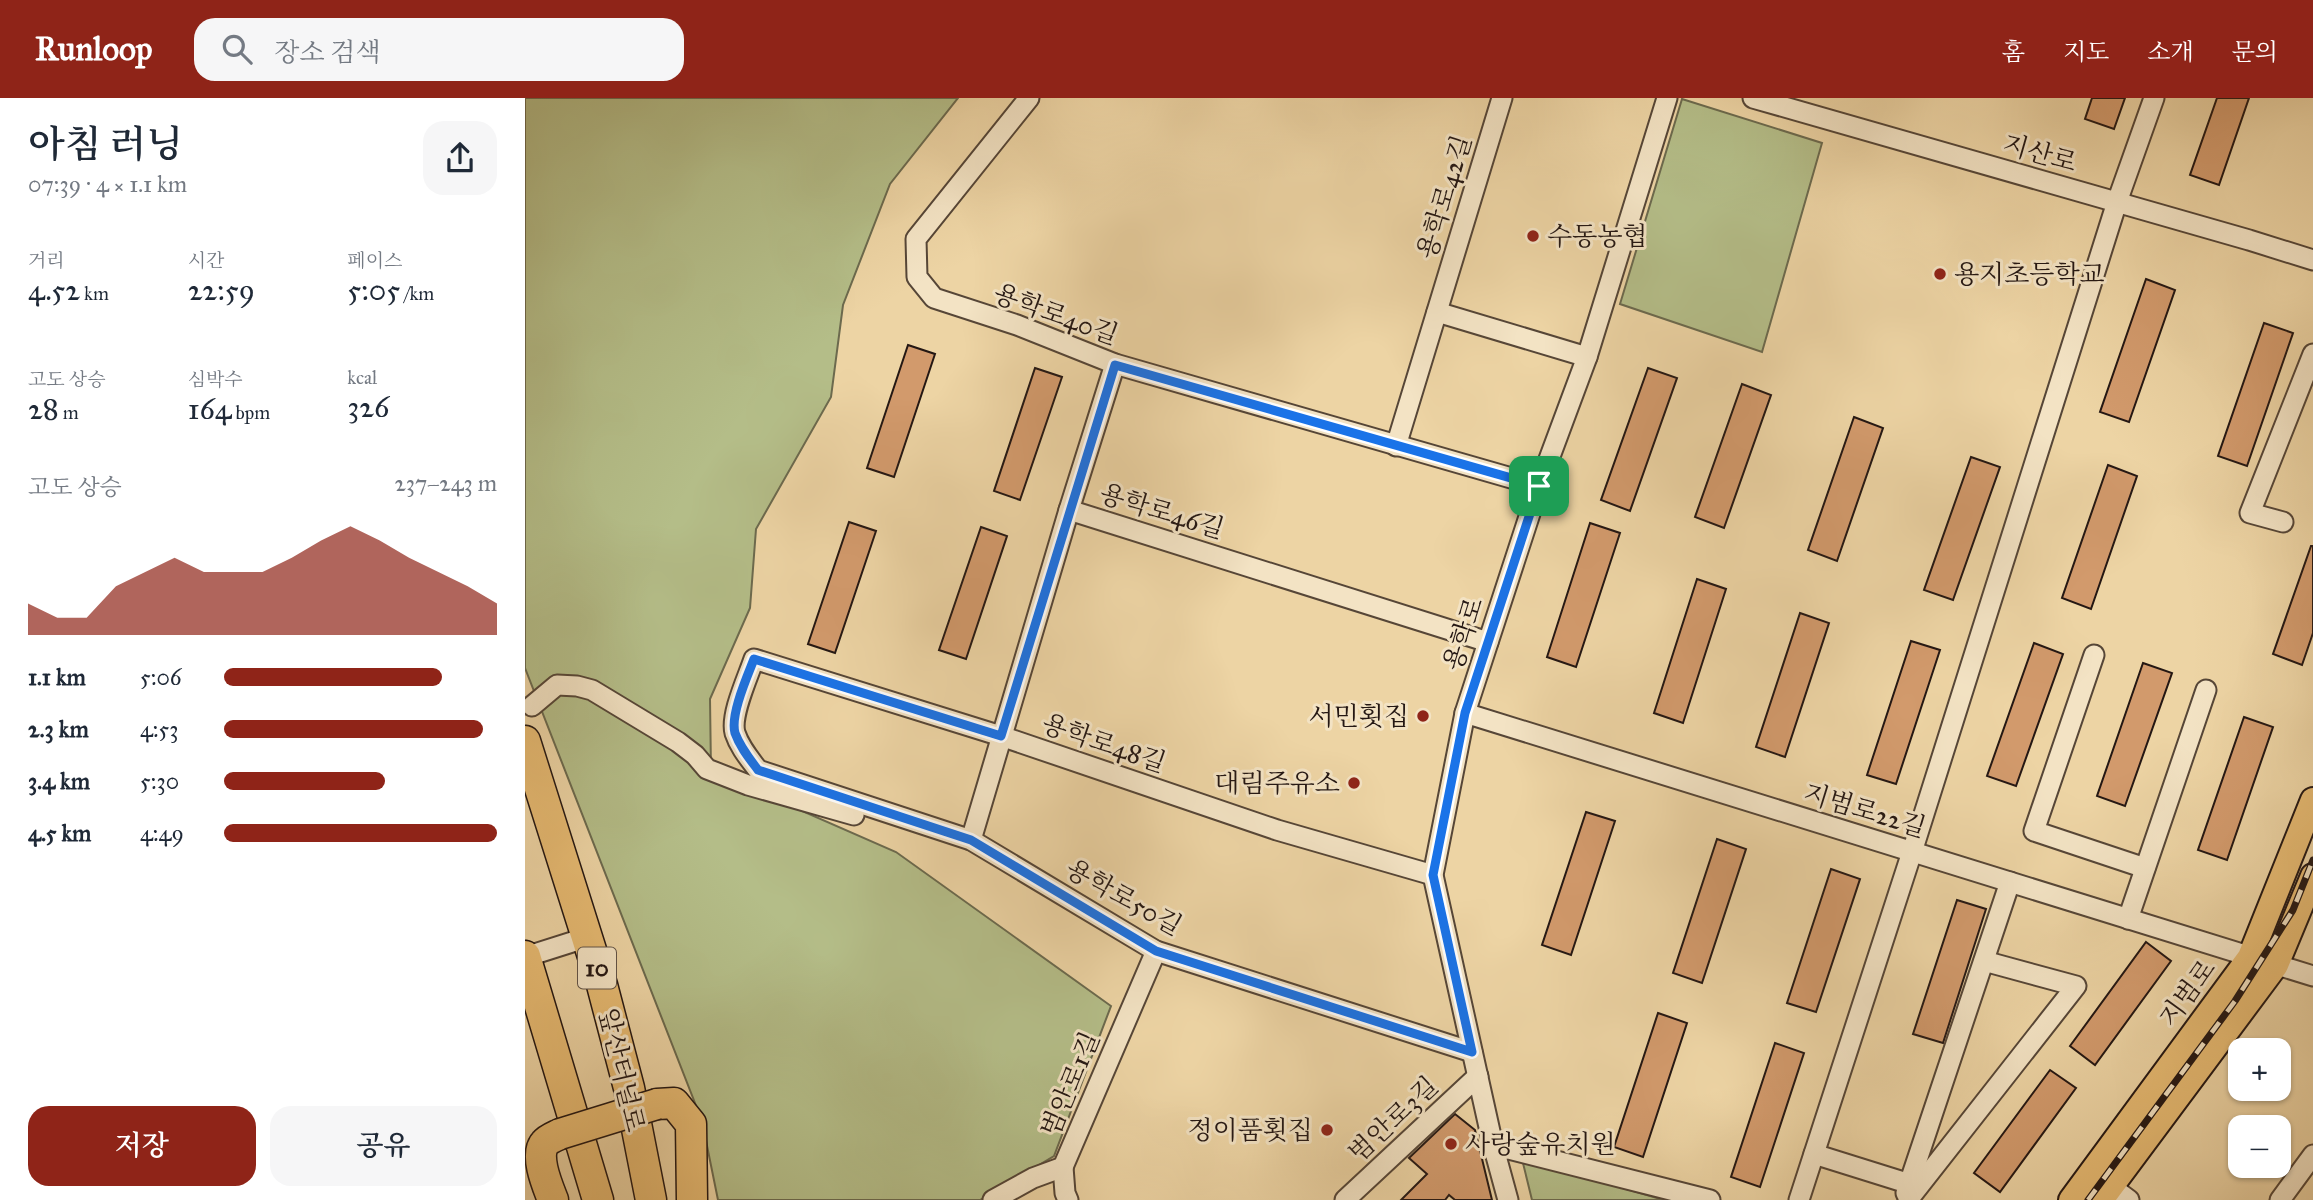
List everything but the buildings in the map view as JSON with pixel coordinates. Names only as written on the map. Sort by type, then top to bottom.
[{"type":"highway","name":"앞산터널로","points":[[525,741],[588,937],[629,1088],[651,1200]]},
{"type":"highway","points":[[525,957],[598,1200]]},
{"type":"highway","points":[[552,1200],[543,1174],[540,1152],[545,1143],[560,1134],[657,1104],[674,1102],[691,1124],[692,1200]]},
{"type":"main road","name":"지범로","points":[[2071,1200],[2108,1190],[2250,957],[2313,800]]},
{"type":"main road","points":[[2108,1190],[2276,965],[2313,876]]},
{"type":"street","name":"용학로40길","points":[[1029,98],[916,239],[917,277],[934,298],[1017,326],[1115,365],[1539,486]]},
{"type":"street","name":"용학로42길","points":[[1396,446],[1502,98]]},
{"type":"street","name":"용학로","points":[[1508,1200],[1493,1145],[1433,875],[1465,713],[1539,486],[1587,357],[1667,98]]},
{"type":"street","name":"지산로","points":[[1753,98],[2313,260]]},
{"type":"street","points":[[1799,1200],[2117,202],[2154,98]]},
{"type":"street","points":[[1437,312],[1587,357]]},
{"type":"street","points":[[2284,522],[2251,513],[2313,354]]},
{"type":"street","points":[[1069,510],[1115,365]]},
{"type":"street","name":"용학로46길","points":[[971,840],[1069,510],[1488,642]]},
{"type":"street","points":[[2094,655],[2034,831],[2145,868]]},
{"type":"street","name":"용학로48길","points":[[758,770],[743,752],[734,730],[754,659],[1001,736],[1277,830],[1433,875]]},
{"type":"street","points":[[532,706],[557,685],[592,690],[678,742],[708,769],[744,784],[871,819],[878,809]]},
{"type":"street","points":[[2128,919],[2206,690]]},
{"type":"street","name":"지범로22길","points":[[1465,713],[2313,976]]},
{"type":"street","name":"용학로50길","points":[[758,770],[971,840],[1156,951],[1472,1052]]},
{"type":"street","points":[[1907,1195],[2010,882]]},
{"type":"street","points":[[525,957],[588,937]]},
{"type":"street","name":"범안로1길","points":[[993,1200],[1033,1178],[1063,1167],[1156,951]]},
{"type":"street","points":[[1907,1195],[2076,986],[1984,961]]},
{"type":"street","name":"범안로3길","points":[[1345,1200],[1478,1076]]},
{"type":"street","points":[[1493,1145],[1710,1200]]},
{"type":"street","points":[[1814,1154],[1907,1195]]},
{"type":"street","points":[[2280,1200],[2313,1155]]},
{"type":"street","points":[[1063,1167],[1068,1200]]},
{"type":"green space","points":[[525,98],[958,98],[890,184],[843,305],[831,397],[756,529],[750,608],[710,699],[711,771],[896,852],[1111,1006],[1054,1156],[980,1200],[718,1200],[702,1121],[525,668]]},
{"type":"green space","points":[[1682,99],[1822,143],[1762,352],[1620,304]]},
{"type":"green space","points":[[1522,1159],[1664,1200],[1532,1200]]},
{"type":"railway","points":[[2088,1200],[2235,1001],[2293,910],[2313,860]]},
{"type":"place","name":"수동농협","points":[[1533,236]]},
{"type":"place","name":"용지초등학교","points":[[1940,274]]},
{"type":"place","name":"서민횟집","points":[[1423,716]]},
{"type":"place","name":"대림주유소","points":[[1354,783]]},
{"type":"place","name":"정이품횟집","points":[[1327,1130]]},
{"type":"place","name":"사랑숲유치원","points":[[1451,1144]]},
{"type":"route","points":[[1115,365],[1539,486],[1465,713],[1433,875],[1472,1052],[1156,951],[971,840],[758,770],[743,752],[734,730],[736,715],[754,659],[1001,736],[1115,365]]}]
